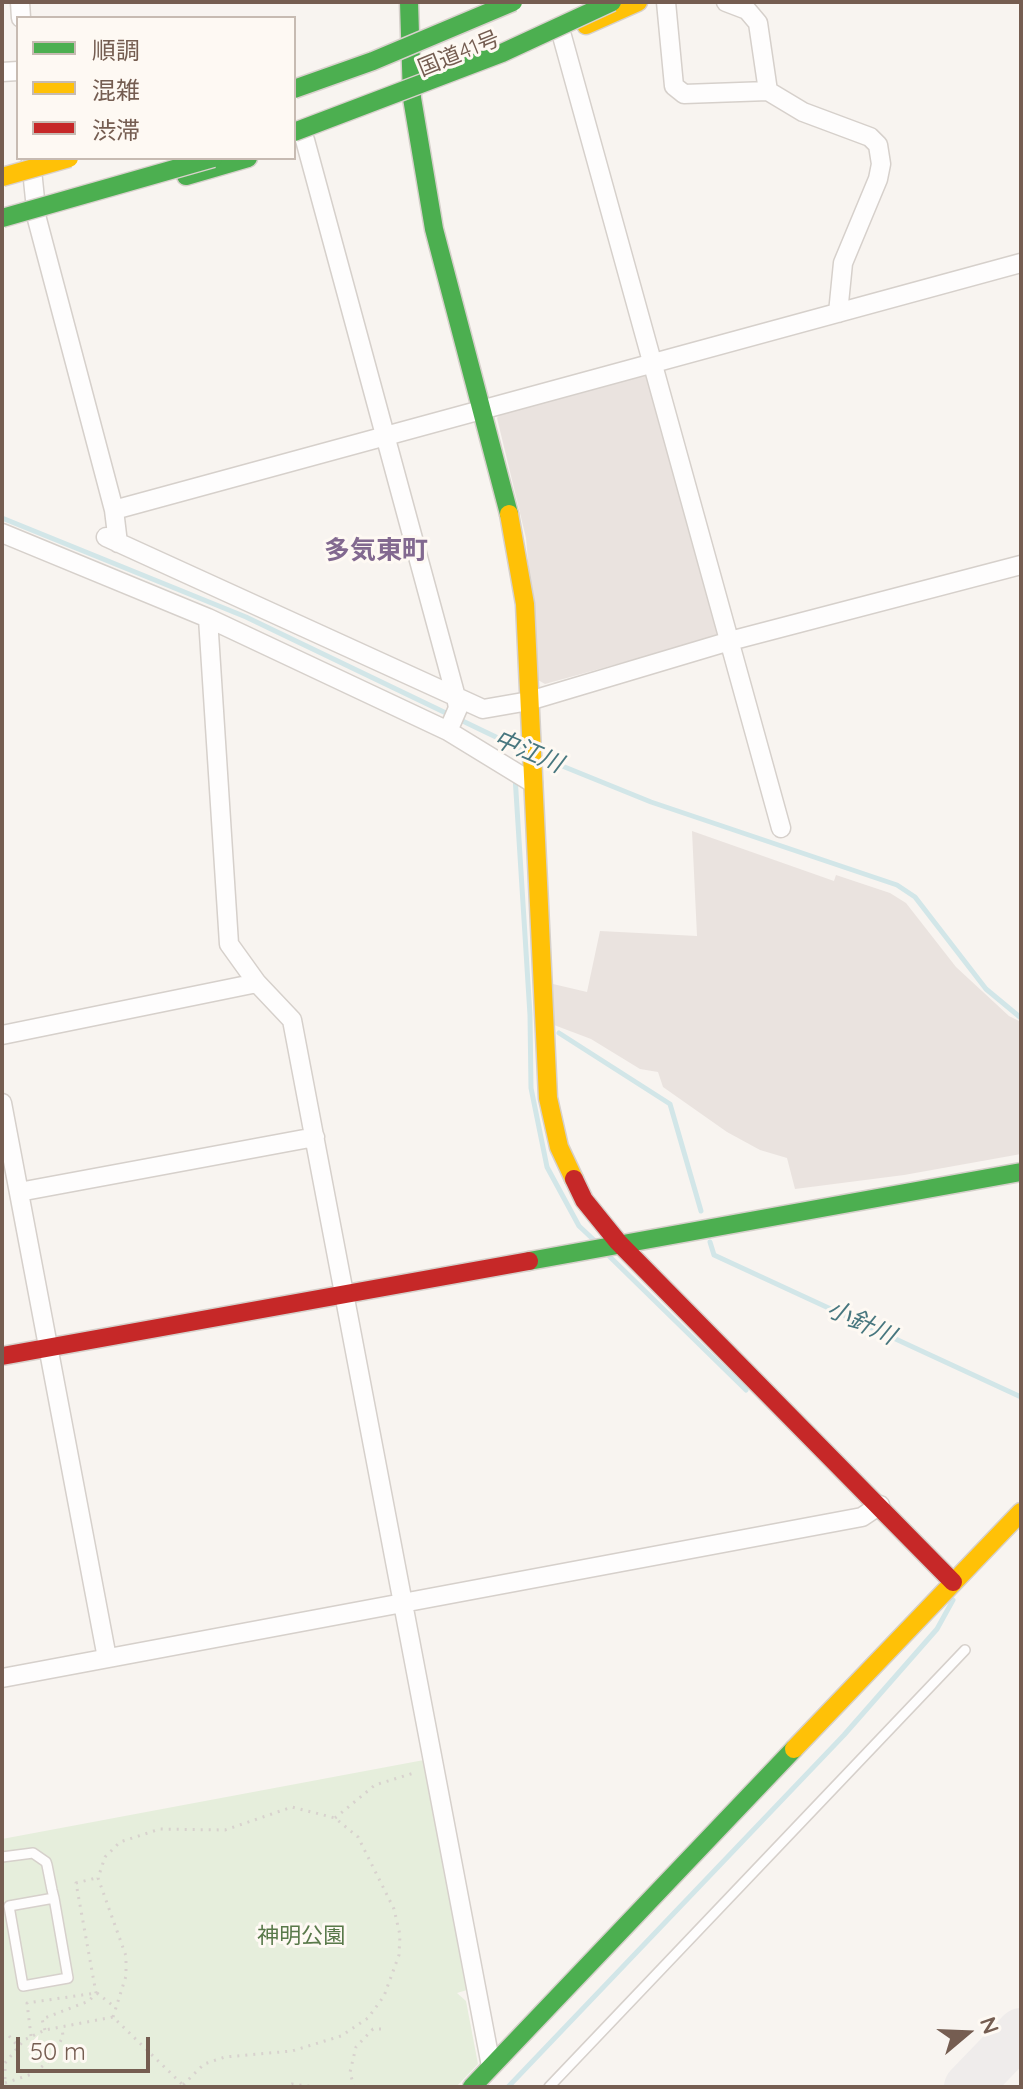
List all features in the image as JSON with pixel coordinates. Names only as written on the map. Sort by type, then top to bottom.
[{"type":"main road","points":[[409,2],[412,98],[434,229],[517,544],[525,604],[548,1098],[559,1147],[584,1200],[615,1242],[880,1505],[953,1582]]},
{"type":"main road","name":"国道41号","points":[[296,77],[474,2]]},
{"type":"main road","points":[[296,88],[373,61],[513,2]]},
{"type":"main road","points":[[298,138],[502,53],[612,2]]},
{"type":"main road","name":"国道41号","points":[[298,138],[412,98],[638,2]]},
{"type":"main road","points":[[296,111],[450,52]]},
{"type":"main road","points":[[2,166],[24,160]]},
{"type":"main road","points":[[2,177],[62,160]]},
{"type":"main road","points":[[2,201],[147,160]]},
{"type":"main road","points":[[2,218],[206,160]]},
{"type":"main road","points":[[2,228],[241,160]]},
{"type":"main road","points":[[2,1356],[615,1242],[1021,1172]]},
{"type":"main road","points":[[472,2087],[1021,1512]]},
{"type":"street","points":[[666,2],[674,86],[684,94],[768,91],[803,112],[870,137],[878,145],[881,164],[878,179],[843,263],[838,313]]},
{"type":"street","points":[[726,2],[747,10],[758,23],[768,91]]},
{"type":"street","points":[[562,36],[655,362],[781,828]]},
{"type":"street","points":[[298,138],[385,437],[457,702],[448,731]]},
{"type":"street","points":[[31,160],[37,219],[114,510],[112,540],[457,702],[483,709],[529,701],[730,641],[1021,565]]},
{"type":"street","points":[[114,510],[1021,263]]},
{"type":"street","points":[[2,533],[208,618],[448,731],[533,779]]},
{"type":"street","points":[[208,618],[229,944],[257,983],[292,1020],[491,2066]]},
{"type":"street","points":[[2,1035],[257,983]]},
{"type":"street","points":[[2,1103],[107,1658]]},
{"type":"street","points":[[19,1192],[315,1137]]},
{"type":"street","points":[[2,1678],[862,1517],[880,1505]]},
{"type":"lane","points":[[549,2087],[965,1650]]},
{"type":"lane","points":[[2,1857],[28,1852],[44,1858],[54,1898],[68,1978],[23,1986],[9,1906],[54,1898]]},
{"type":"path","points":[[335,1818],[375,1785],[435,1769]]},
{"type":"path","points":[[292,1807],[335,1818],[358,1837],[394,1909],[400,1935],[399,1955],[384,1996],[368,2018],[341,2036],[292,2051],[225,2057],[204,2064],[183,2086],[113,2017],[126,1976],[126,1956],[98,1878],[105,1857],[120,1842],[160,1829],[225,1830],[292,1807]]},
{"type":"path","points":[[98,1878],[76,1883],[97,1993],[116,2008]]},
{"type":"path","points":[[45,2030],[42,2019],[89,2001],[97,1993]]},
{"type":"path","points":[[31,2036],[27,2003],[97,1993]]},
{"type":"path","points":[[62,2027],[63,2037],[48,2062],[32,2074],[5,2085],[4,2062],[17,2045],[31,2036],[45,2030],[113,2017]]},
{"type":"path","points":[[354,2087],[350,2072],[356,2047],[373,2029],[386,2029]]},
{"type":"path","points":[[9,2036],[17,2045]]},
{"type":"path","points":[[284,2087],[292,2084],[316,2087]]},
{"type":"shaded area","points":[[644,373],[650,377],[719,631],[715,637],[545,684],[538,680],[526,538],[497,418],[503,411]]},
{"type":"shaded area","points":[[692,831],[834,881],[836,875],[890,893],[906,903],[956,967],[1009,1016],[1021,1022],[1021,1154],[904,1175],[795,1189],[787,1158],[760,1150],[727,1132],[663,1087],[658,1072],[640,1069],[591,1039],[554,1025],[553,984],[587,992],[600,931],[697,936]]},
{"type":"green space","name":"神明公園","points":[[424,1760],[467,1990],[457,1993],[466,2001],[478,2064],[456,2087],[2,2087],[2,1839]]},
{"type":"waterway","name":"中江川","points":[[2,518],[246,617],[523,750]]},
{"type":"waterway","name":"中江川","points":[[540,757],[651,802],[897,885],[915,897],[986,989],[1021,1018]]},
{"type":"waterway","name":"小針川","points":[[515,776],[530,1015],[531,1088],[547,1167],[579,1226],[595,1241]]},
{"type":"waterway","name":"小針川","points":[[559,1033],[670,1104],[701,1211]]},
{"type":"waterway","name":"小針川","points":[[710,1242],[714,1255],[1021,1397]]},
{"type":"waterway","points":[[607,1254],[746,1390]]},
{"type":"waterway","points":[[508,2087],[844,1735],[937,1629],[953,1600]]},
{"type":"taxiway","points":[[968,2087],[1021,2032]]},
{"type":"traffic: fast","points":[[409,2],[412,98],[434,229],[509,514]]},
{"type":"traffic: fast","points":[[296,88],[373,61],[513,2]]},
{"type":"traffic: fast","points":[[296,131],[502,53],[612,2]]},
{"type":"traffic: fast","points":[[2,218],[206,160]]},
{"type":"traffic: fast","points":[[186,176],[241,160]]},
{"type":"traffic: fast","points":[[529,1261],[1021,1172]]},
{"type":"traffic: fast","points":[[472,2087],[794,1749]]},
{"type":"traffic: slow","points":[[586,25],[638,2]]},
{"type":"traffic: slow","points":[[2,177],[62,160]]},
{"type":"traffic: slow","points":[[509,514],[525,604],[548,1098],[559,1147],[574,1179]]},
{"type":"traffic: slow","points":[[794,1749],[1021,1512]]},
{"type":"traffic: jam","points":[[574,1179],[584,1200],[618,1242],[953,1582]]},
{"type":"traffic: jam","points":[[2,1356],[529,1261]]},
{"type":"district","name":"多気東町","points":[[376,551]]}]
